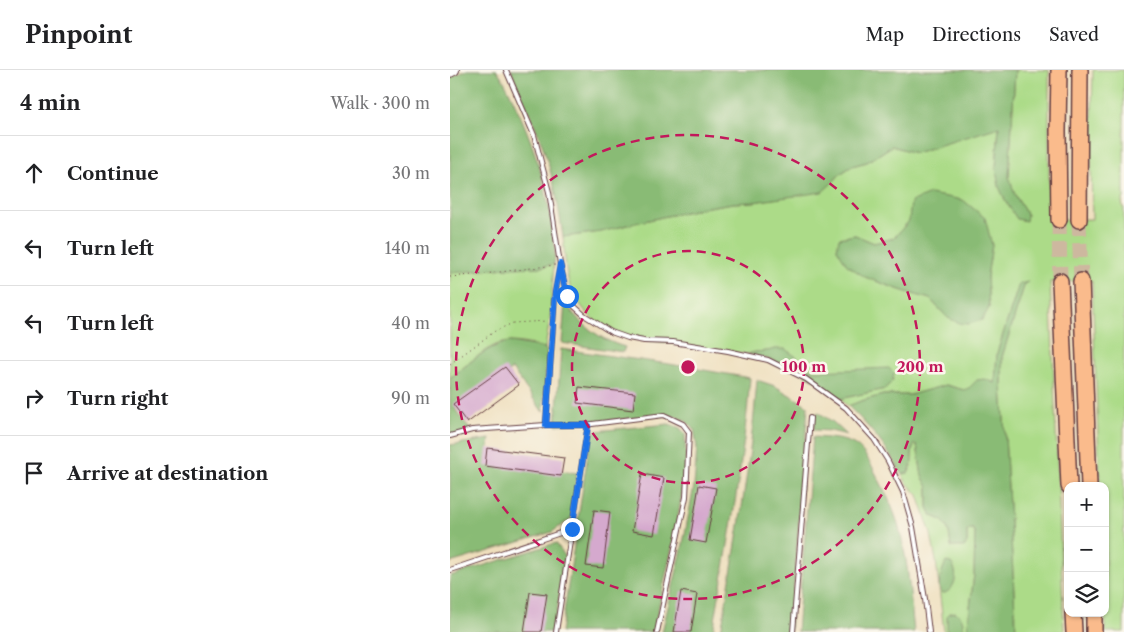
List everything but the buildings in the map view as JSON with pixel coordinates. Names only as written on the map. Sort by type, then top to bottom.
[{"type":"highway","points":[[1059,220],[1058,131],[1060,70]]},
{"type":"highway","points":[[1079,220],[1080,70]]},
{"type":"highway","points":[[1060,281],[1069,482]]},
{"type":"highway","points":[[1081,281],[1090,482]]},
{"type":"highway","points":[[1073,617],[1074,632]]},
{"type":"highway","points":[[1094,617],[1094,632]]},
{"type":"street","points":[[450,72],[454,70]]},
{"type":"lane","points":[[506,70],[536,144],[549,192],[567,296],[574,306],[584,316],[611,332],[628,338],[728,351],[768,360],[806,379],[846,408],[874,439],[888,461],[903,492],[913,527],[930,632]]},
{"type":"lane","points":[[546,425],[555,293],[560,264]]},
{"type":"lane","points":[[450,436],[472,430],[546,425],[588,425],[664,415],[683,424],[689,432],[686,497],[657,632]]},
{"type":"lane","points":[[793,632],[810,418]]},
{"type":"lane","points":[[556,632],[588,425]]},
{"type":"lane","points":[[450,570],[572,529]]},
{"type":"path","points":[[450,277],[560,264]]},
{"type":"path","points":[[450,364],[495,331],[504,327],[513,324],[554,320]]},
{"type":"green space","points":[[467,70],[497,70],[507,86],[531,142],[540,169],[550,211],[554,240],[554,264],[541,267],[450,273],[450,78]]},
{"type":"green space","points":[[511,70],[1015,70],[1009,177],[1015,195],[1027,215],[1026,221],[1017,219],[999,187],[996,168],[999,127],[915,153],[892,146],[867,162],[852,166],[840,174],[822,192],[708,207],[601,232],[563,237],[550,170],[542,144]]},
{"type":"green space","points":[[1015,70],[1049,70],[1049,220],[1092,219],[1093,70],[1124,70],[1124,198],[1122,201],[1124,208],[1124,632],[1105,632],[1105,617],[1109,617],[1109,482],[1100,482],[1092,281],[1050,282],[1064,632],[1016,632],[1002,357],[1024,286],[1027,283],[1019,285],[997,353],[995,383],[977,380],[964,390],[946,385],[910,395],[883,395],[848,406],[840,399],[885,389],[844,371],[816,371],[804,367],[798,358],[775,349],[748,354],[645,340],[613,332],[600,325],[585,310],[576,298],[568,280],[563,237],[601,232],[708,207],[804,194],[831,184],[840,174],[852,166],[867,162],[892,146],[915,153],[999,126],[996,168],[1027,215],[1015,195],[1009,177]],"holes":[[[909,221],[992,245],[987,277],[989,308],[948,318],[930,299],[865,277],[837,249],[840,238],[855,235],[874,243],[894,238]]]},
{"type":"green space","points":[[930,194],[963,200],[985,218],[992,245],[987,277],[989,308],[982,320],[969,324],[959,323],[948,318],[930,299],[865,277],[847,265],[837,249],[839,238],[855,235],[874,243],[894,238],[909,221],[911,202]]},
{"type":"green space","points":[[554,264],[550,319],[545,348],[524,343],[502,343],[483,353],[450,378],[450,273],[541,267]]},
{"type":"green space","points":[[1028,282],[1024,286],[1002,357],[1016,632],[967,632],[974,575],[975,534],[973,529],[967,531],[967,543],[964,547],[951,547],[947,527],[938,518],[932,516],[928,507],[928,487],[922,476],[917,445],[915,444],[913,447],[910,470],[908,473],[902,474],[877,438],[848,406],[883,395],[910,395],[946,385],[964,390],[977,380],[985,379],[995,383],[997,353],[1019,284]]},
{"type":"green space","points":[[565,302],[591,330],[607,340],[625,347],[623,352],[562,343]]},
{"type":"green space","points":[[511,342],[545,348],[547,352],[543,412],[512,369],[455,409],[471,431],[450,435],[450,378],[486,351]]},
{"type":"green space","points":[[561,349],[669,364],[750,378],[739,474],[713,632],[662,632],[682,549],[694,486],[697,448],[694,429],[686,421],[675,416],[556,425]]},
{"type":"green space","points":[[785,349],[798,358],[805,367],[816,371],[889,368],[894,373],[893,381],[885,389],[840,399],[816,381],[797,370],[748,354]]},
{"type":"green space","points":[[757,380],[775,386],[808,406],[790,632],[721,632],[747,475]]},
{"type":"green space","points":[[818,412],[847,435],[831,431],[814,430],[815,415]]},
{"type":"green space","points":[[669,424],[680,428],[685,434],[686,470],[674,539],[653,632],[561,632],[590,440],[595,431]]},
{"type":"green space","points":[[813,437],[843,440],[858,447],[869,460],[880,481],[894,512],[900,532],[908,574],[914,632],[797,632]]},
{"type":"green space","points":[[490,439],[486,461],[577,473],[571,519],[552,532],[450,563],[450,445]]},
{"type":"green space","points":[[915,444],[917,445],[922,476],[928,487],[928,507],[932,516],[938,518],[947,527],[951,547],[967,543],[967,530],[973,529],[975,534],[974,574],[967,632],[963,632],[963,622],[947,627],[947,632],[944,632],[931,534],[918,495],[906,482],[902,474],[908,473],[910,470],[912,451]]},
{"type":"green space","points":[[556,543],[565,556],[554,632],[450,632],[450,576]]},
{"type":"green space","points":[[946,562],[951,563],[956,575],[952,587],[949,591],[943,593],[939,585]]},
{"type":"green space","points":[[955,612],[963,623],[963,632],[947,632],[947,616]]},
{"type":"tunnel","points":[[1059,220],[1060,281]]},
{"type":"tunnel","points":[[1079,220],[1081,281]]},
{"type":"route","points":[[567,296],[560,264],[555,293],[546,425],[588,425],[572,529]]}]
